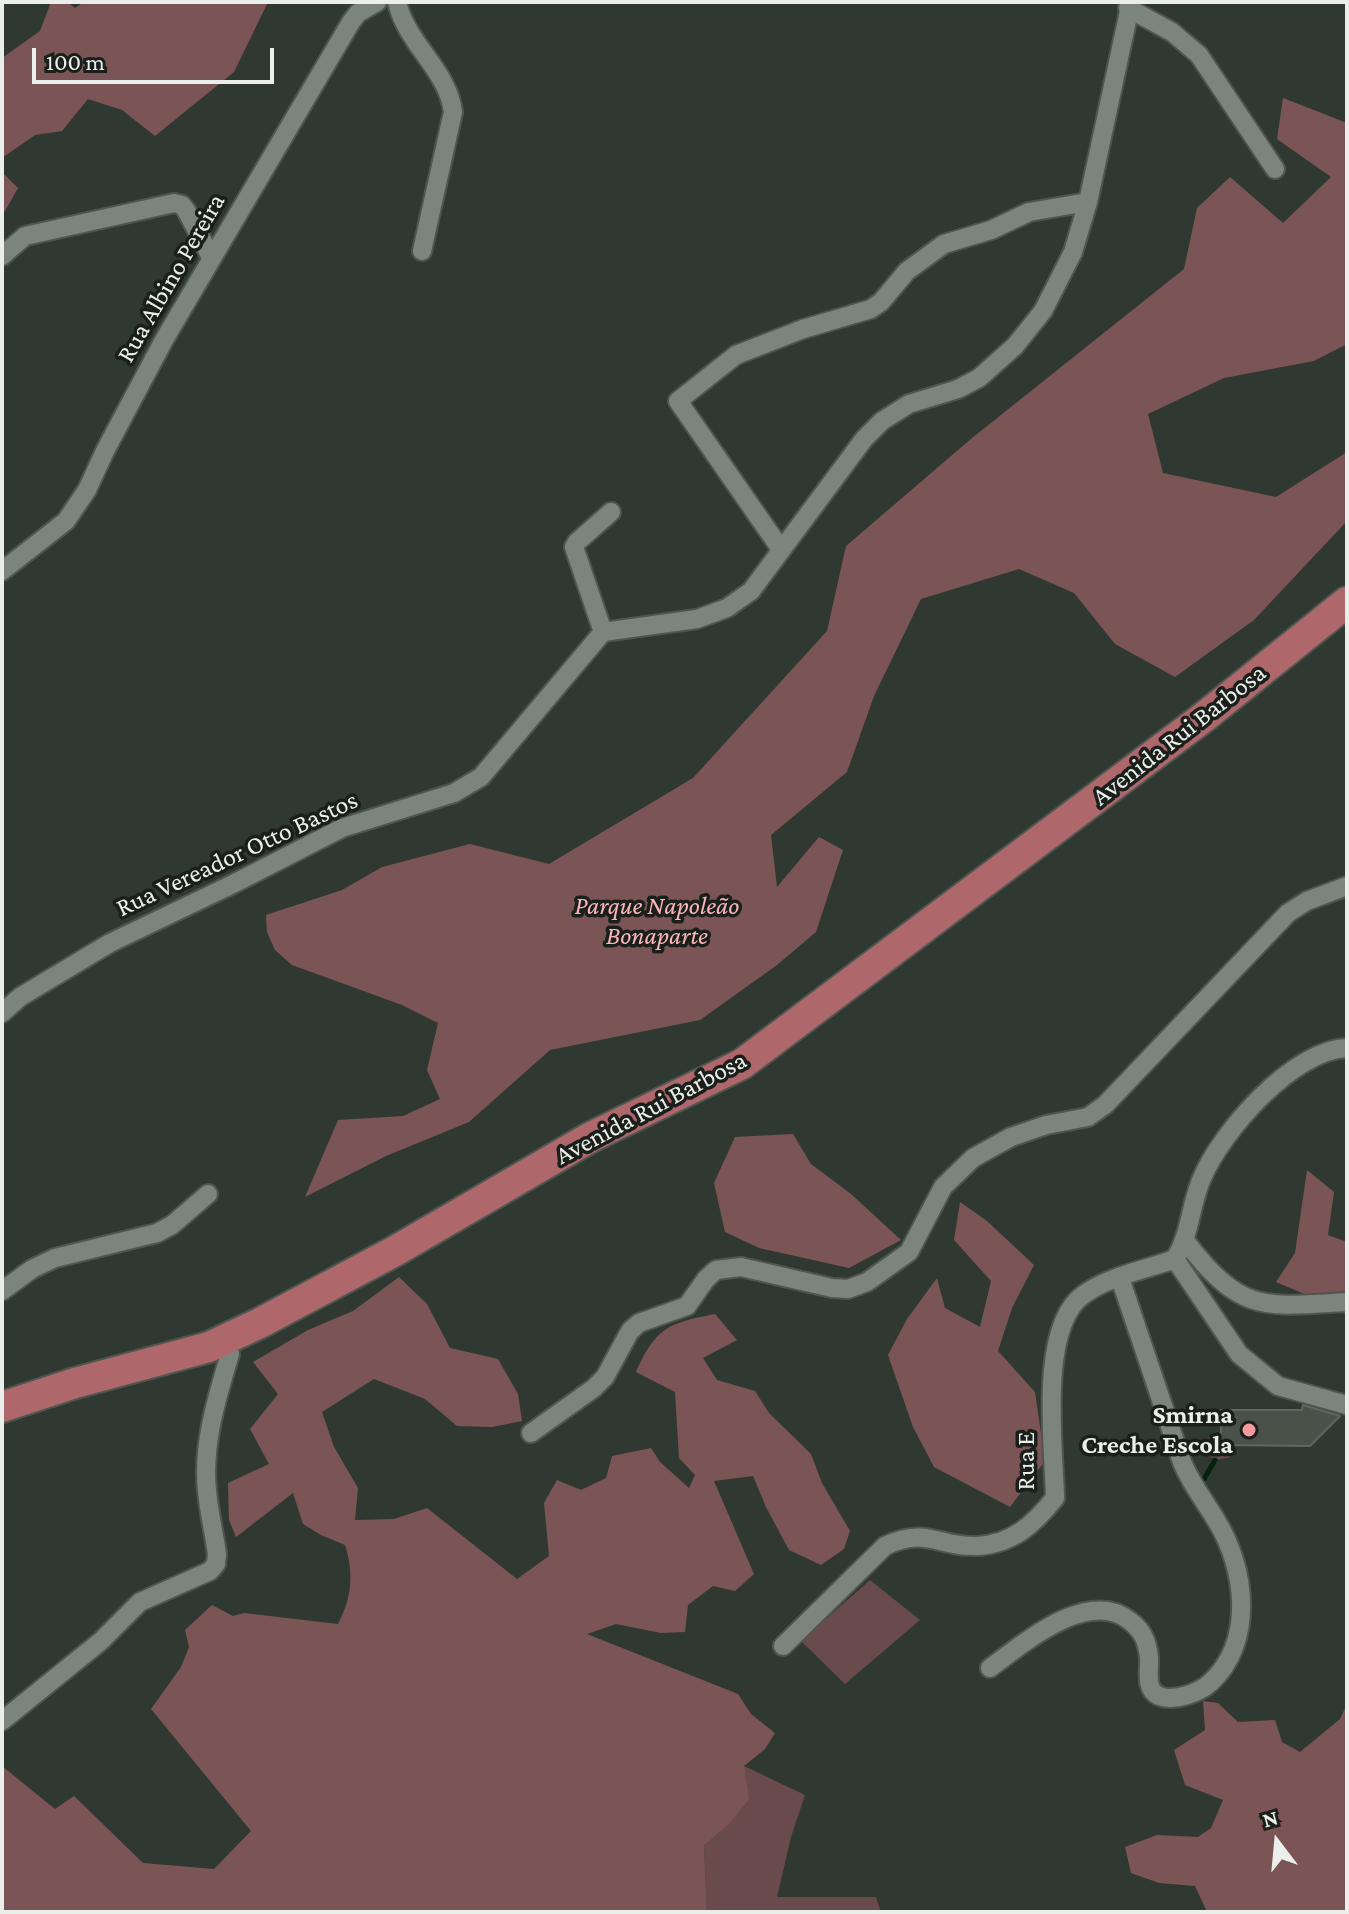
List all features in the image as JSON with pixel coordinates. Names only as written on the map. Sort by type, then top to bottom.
[{"type":"main road","name":"Avenida Rui Barbosa","points":[[2,1407],[75,1383],[209,1347],[395,1251],[591,1137],[742,1064],[1204,717],[1347,602]]},
{"type":"main road","name":"Avenida Rui Barbosa","points":[[2,1422],[85,1393],[230,1354],[335,1302],[505,1205],[770,1066],[1347,623]]},
{"type":"street","name":"Rua Albino Pereira","points":[[2,571],[66,521],[87,490],[105,451],[211,257],[351,22],[358,13],[377,2]]},
{"type":"street","points":[[397,2],[406,28],[447,91],[453,112],[422,251]]},
{"type":"street","points":[[611,512],[574,547],[603,632],[697,619],[727,608],[751,591],[780,548],[864,439],[882,421],[909,404],[958,389],[979,378],[1015,346],[1043,311],[1073,252],[1088,202],[1130,5],[1172,32],[1199,55],[1275,169]]},
{"type":"street","points":[[780,548],[678,401],[736,355],[803,329],[871,309],[881,302],[907,271],[944,244],[991,230],[1029,212],[1088,202]]},
{"type":"street","points":[[2,256],[25,236],[174,203],[186,210],[211,257]]},
{"type":"street","name":"Rua Vereador Otto Bastos","points":[[2,1013],[20,997],[110,943],[342,828],[454,793],[481,777],[603,632]]},
{"type":"street","points":[[531,1433],[605,1377],[630,1331],[639,1323],[687,1306],[716,1270],[741,1267],[832,1288],[848,1289],[867,1282],[909,1252],[943,1187],[973,1158],[1011,1137],[1046,1125],[1088,1117],[1105,1105],[1288,913],[1307,901],[1347,886]]},
{"type":"street","points":[[1347,1048],[1320,1054],[1299,1065],[1244,1114],[1217,1149],[1201,1181],[1186,1242],[1175,1259],[1239,1354],[1278,1386],[1347,1405]]},
{"type":"street","points":[[2,1291],[32,1269],[55,1258],[157,1233],[172,1225],[208,1194]]},
{"type":"street","points":[[1186,1242],[1210,1272],[1248,1300],[1274,1306],[1347,1302]]},
{"type":"street","name":"Rua E","points":[[783,1646],[885,1546],[903,1537],[923,1537],[976,1547],[1008,1540],[1033,1525],[1055,1498],[1051,1386],[1056,1348],[1064,1321],[1080,1297],[1104,1283],[1175,1259]]},
{"type":"street","points":[[990,1668],[1053,1624],[1088,1611],[1109,1611],[1126,1617],[1138,1627],[1146,1638],[1149,1682],[1153,1692],[1161,1697],[1176,1698],[1204,1689],[1222,1673],[1232,1655],[1241,1615],[1242,1594],[1229,1544],[1190,1481],[1182,1462],[1120,1278]]},
{"type":"street","points":[[2,1721],[101,1641],[140,1602],[210,1571],[216,1564],[206,1464],[218,1393],[230,1354]]},
{"type":"shaded area","points":[[1210,1436],[1231,1457],[1215,1460],[1202,1449]]},
{"type":"shaded area","points":[[870,1580],[920,1620],[845,1684],[801,1641]]},
{"type":"shaded area","points":[[744,1766],[805,1795],[777,1897],[876,1897],[881,1912],[707,1912],[704,1846],[729,1824]]},
{"type":"green space","points":[[51,2],[67,2],[75,8],[84,2],[268,2],[234,72],[155,136],[122,110],[88,99],[62,131],[35,135],[2,158],[2,58],[40,31]]},
{"type":"green space","name":"Parque Napoleão Bonaparte","points":[[1283,98],[1347,123],[1347,344],[1314,361],[1224,378],[1148,414],[1163,473],[1276,497],[1347,452],[1347,521],[1254,620],[1175,677],[1115,644],[1074,593],[1019,569],[921,599],[874,696],[847,772],[771,835],[777,887],[819,837],[843,850],[816,932],[777,965],[700,1020],[550,1050],[469,1122],[386,1156],[305,1197],[338,1120],[403,1116],[440,1099],[427,1070],[438,1023],[402,1005],[292,965],[275,950],[267,932],[266,915],[342,890],[382,867],[470,844],[549,864],[693,778],[827,631],[846,546],[972,438],[1184,269],[1197,208],[1230,177],[1283,223],[1331,177],[1277,139]]},
{"type":"green space","points":[[2,172],[18,188],[2,212]]},
{"type":"green space","points":[[793,1134],[811,1164],[851,1194],[901,1240],[849,1268],[759,1248],[725,1232],[714,1183],[735,1137]]},
{"type":"green space","points":[[1307,1170],[1334,1192],[1328,1235],[1347,1242],[1347,1316],[1340,1309],[1276,1282],[1295,1253]]},
{"type":"green space","points":[[960,1202],[987,1221],[1034,1265],[1012,1308],[998,1351],[1035,1392],[1045,1461],[1010,1507],[934,1467],[913,1427],[888,1355],[907,1319],[937,1278],[945,1308],[980,1327],[991,1281],[954,1240]]},
{"type":"green space","points":[[399,1277],[427,1304],[450,1348],[498,1359],[518,1394],[522,1421],[492,1427],[457,1426],[425,1399],[374,1379],[322,1412],[334,1447],[358,1488],[355,1520],[394,1519],[427,1508],[517,1579],[549,1556],[544,1503],[557,1480],[581,1490],[606,1478],[612,1456],[651,1448],[660,1462],[689,1488],[695,1475],[679,1458],[675,1392],[636,1372],[650,1345],[666,1330],[675,1324],[715,1314],[737,1340],[703,1358],[717,1380],[755,1391],[769,1413],[811,1454],[822,1483],[850,1531],[844,1549],[821,1565],[789,1550],[753,1476],[714,1481],[754,1574],[735,1591],[713,1586],[688,1605],[685,1632],[661,1633],[616,1624],[587,1634],[738,1694],[751,1714],[775,1733],[765,1749],[744,1766],[749,1799],[729,1824],[704,1846],[707,1912],[2,1912],[2,1766],[55,1809],[74,1796],[143,1863],[214,1869],[251,1831],[151,1709],[181,1667],[189,1647],[185,1630],[212,1605],[233,1616],[244,1613],[338,1624],[350,1585],[345,1545],[303,1524],[293,1493],[236,1537],[229,1520],[228,1483],[269,1464],[250,1429],[278,1394],[253,1362],[308,1330],[353,1311]]},
{"type":"green space","points":[[1203,1701],[1218,1703],[1238,1722],[1275,1720],[1282,1742],[1300,1752],[1340,1719],[1347,1704],[1347,1912],[1207,1912],[1195,1886],[1159,1883],[1131,1873],[1125,1847],[1157,1835],[1198,1837],[1211,1828],[1223,1800],[1185,1785],[1174,1750],[1205,1730]]},
{"type":"building","points":[[1303,1405],[1340,1416],[1310,1446],[1221,1445],[1221,1410],[1302,1410]]},
{"type":"waterway","points":[[1204,1479],[1215,1460]]},
{"type":"place","name":"Smirna Creche Escola","points":[[1249,1430]]}]
